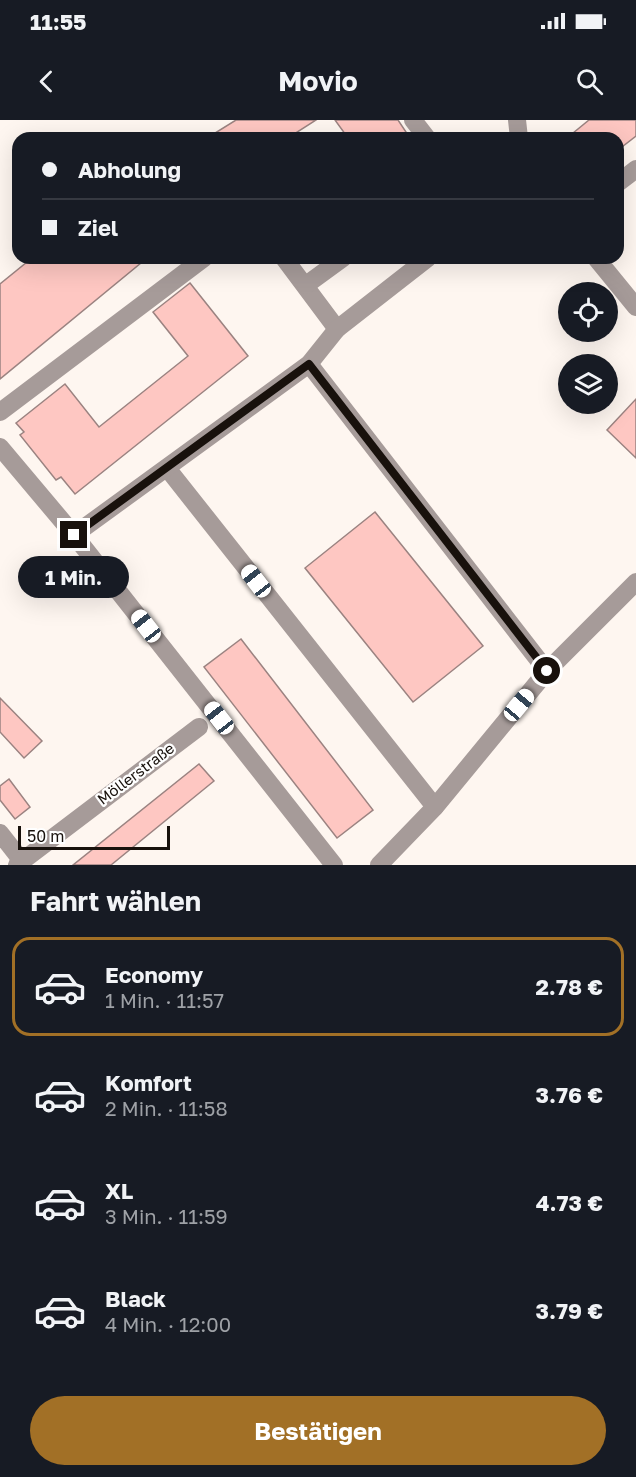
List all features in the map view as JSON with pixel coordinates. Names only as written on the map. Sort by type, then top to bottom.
[{"type":"street","points":[[413,120],[422,132]]},
{"type":"street","points":[[624,178],[636,169]]},
{"type":"street","points":[[0,412],[196,264]]},
{"type":"street","points":[[289,264],[337,329]]},
{"type":"street","points":[[306,285],[335,264]]},
{"type":"street","points":[[74,535],[309,364],[337,329],[420,264]]},
{"type":"street","points":[[601,264],[636,307]]},
{"type":"street","points":[[309,364],[547,671]]},
{"type":"street","points":[[0,447],[74,535],[334,865]]},
{"type":"street","points":[[167,468],[435,807]]},
{"type":"street","points":[[380,865],[435,807],[547,671],[636,582]]},
{"type":"street","name":"Möllerstraße","points":[[19,863],[199,727]]},
{"type":"street","points":[[0,833],[19,863]]},
{"type":"building","points":[[236,120],[316,120],[297,132],[217,132]]},
{"type":"building","points":[[335,120],[398,120],[406,132],[344,132]]},
{"type":"building","points":[[589,120],[636,120],[636,136],[624,145],[624,132],[574,132]]},
{"type":"building","points":[[25,264],[140,264],[0,379],[0,284]]},
{"type":"building","points":[[190,283],[248,356],[75,494],[61,477],[56,480],[20,435],[24,432],[16,423],[65,384],[99,427],[188,356],[153,312]]},
{"type":"building","points":[[636,399],[636,458],[607,430]]},
{"type":"building","points":[[375,512],[483,646],[413,702],[305,568]]},
{"type":"building","points":[[241,639],[373,810],[337,838],[204,667]]},
{"type":"building","points":[[0,698],[42,741],[24,758],[0,732]]},
{"type":"building","points":[[199,764],[214,781],[111,865],[73,865]]},
{"type":"building","points":[[9,779],[30,807],[15,819],[0,800],[0,786]]},
{"type":"route","points":[[74,535],[309,364],[547,671]]}]
